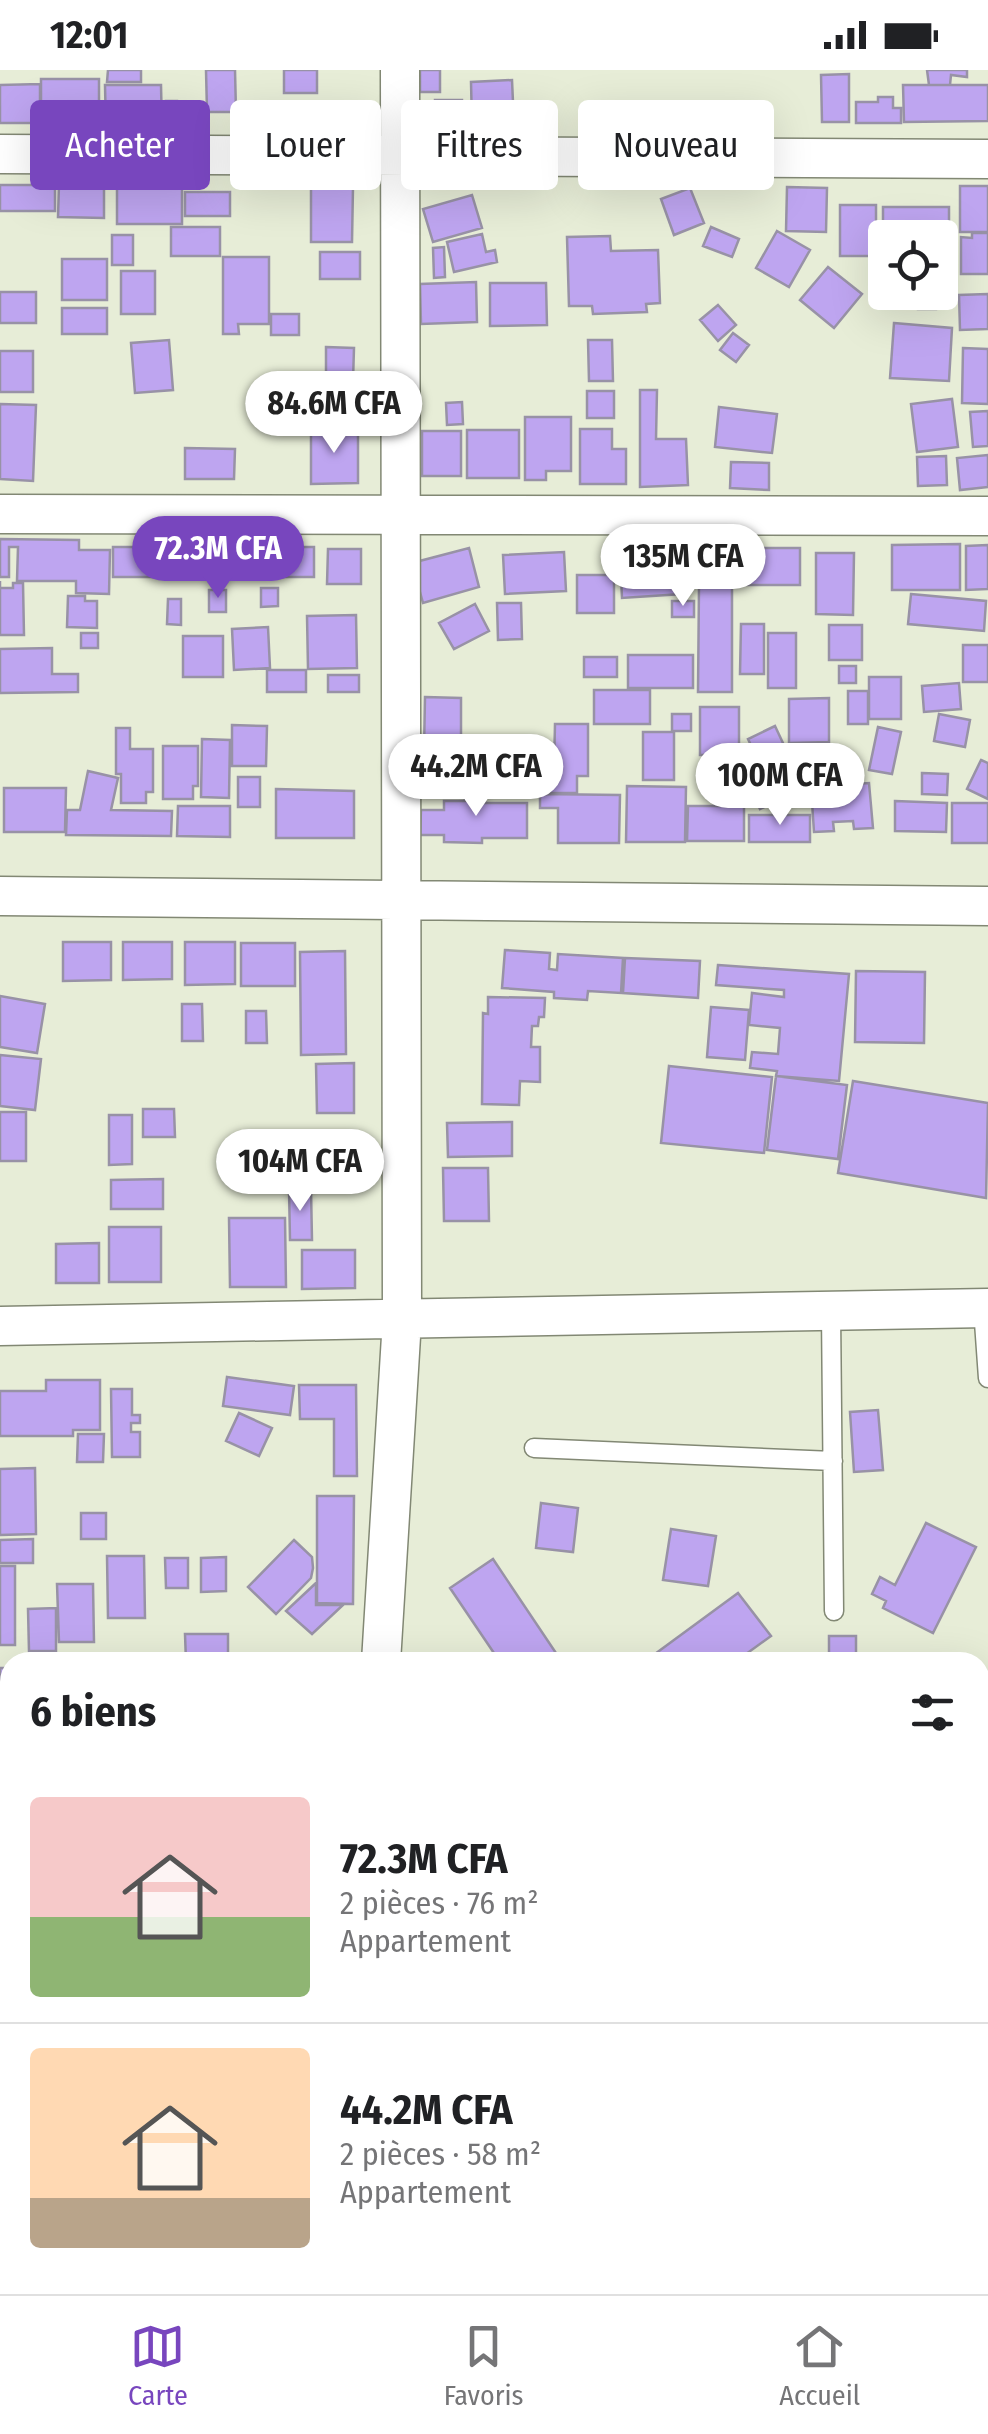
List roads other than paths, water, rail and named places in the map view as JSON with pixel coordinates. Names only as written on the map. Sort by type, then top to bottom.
[{"type":"street","points":[[382,1652],[402,1320],[400,70]]},
{"type":"street","points":[[0,154],[988,159]]},
{"type":"street","points":[[0,514],[988,516]]},
{"type":"street","points":[[0,896],[988,906]]},
{"type":"street","points":[[0,1326],[986,1309]]},
{"type":"lane","points":[[986,1309],[988,1378]]},
{"type":"lane","points":[[831,1312],[834,1611]]},
{"type":"lane","points":[[534,1448],[832,1461]]}]
